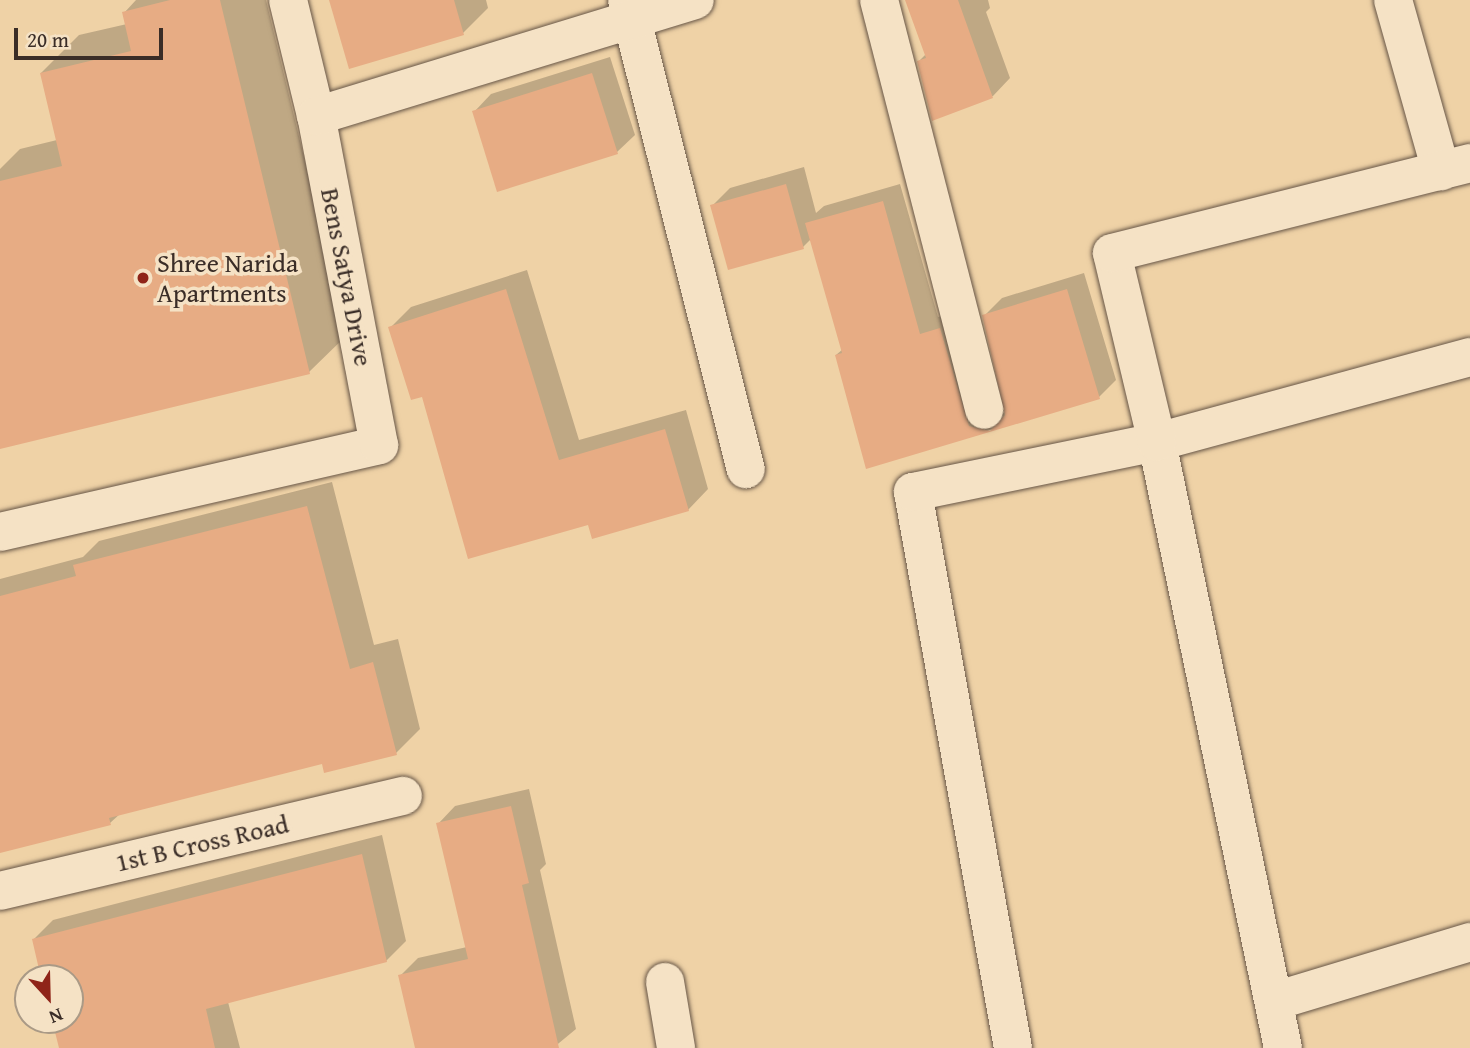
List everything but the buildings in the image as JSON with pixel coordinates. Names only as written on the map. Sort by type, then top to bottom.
[{"type":"street","points":[[288,0],[316,116],[629,10],[695,0]]},
{"type":"street","points":[[879,0],[984,411]]},
{"type":"street","points":[[1283,1048],[1157,442],[1112,253],[1456,167],[1393,0]]},
{"type":"street","points":[[629,10],[746,469]]},
{"type":"street","name":"Bens Satya Drive","points":[[0,532],[379,445],[316,116]]},
{"type":"street","points":[[1013,1048],[913,492],[1157,442],[1470,357]]},
{"type":"street","name":"1st B Cross Road","points":[[0,891],[403,796]]},
{"type":"street","points":[[1275,1001],[1470,942]]},
{"type":"street","points":[[664,982],[676,1048]]},
{"type":"place","name":"Shree Narida Apartments","points":[[143,278]]}]
